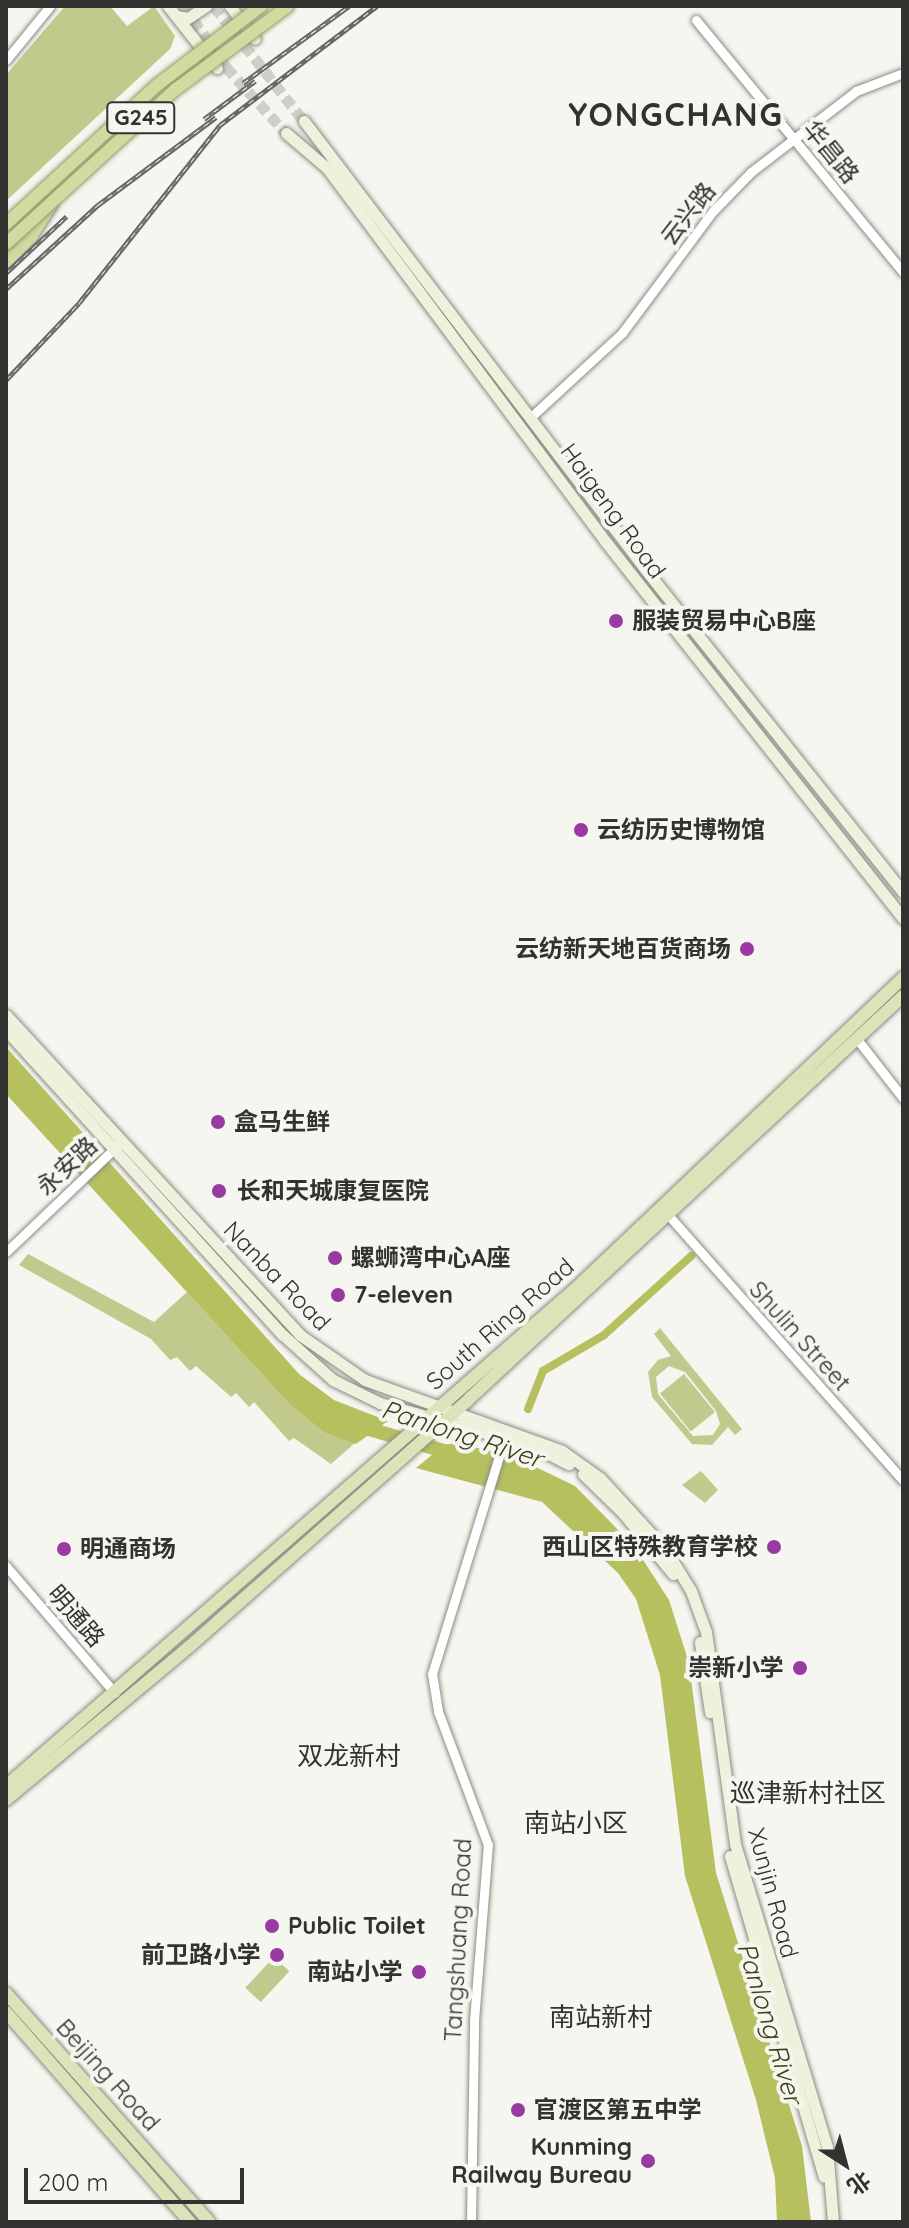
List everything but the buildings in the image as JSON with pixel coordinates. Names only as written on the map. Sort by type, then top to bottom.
[{"type":"highway","points":[[6,225],[156,86],[263,6]]},
{"type":"highway","points":[[6,243],[187,80],[286,6]]},
{"type":"highway","points":[[6,262],[68,188]]},
{"type":"main road","points":[[168,6],[210,59]]},
{"type":"main road","points":[[176,16],[188,18],[206,6]]},
{"type":"main road","points":[[230,6],[248,30]]},
{"type":"main road","name":"G245","points":[[248,30],[263,6]]},
{"type":"main road","name":"G245","points":[[6,225],[210,59],[286,6]]},
{"type":"main road","name":"G245","points":[[6,243],[210,59]]},
{"type":"main road","name":"Haigeng Road","points":[[304,121],[532,416],[645,569],[903,892]]},
{"type":"main road","name":"Haigeng Road","points":[[286,133],[327,168],[605,541],[903,919]]},
{"type":"main road","name":"South Ring Road","points":[[6,1786],[671,1200],[903,978]]},
{"type":"main road","name":"South Ring Road","points":[[6,1800],[189,1647],[428,1436],[670,1217],[903,996]]},
{"type":"main road","name":"Nanba Road","points":[[6,1015],[114,1149],[285,1321],[330,1359],[365,1380],[453,1412]]},
{"type":"main road","name":"Nanba Road","points":[[6,1030],[283,1335],[325,1373],[356,1393],[440,1424]]},
{"type":"main road","points":[[325,1373],[332,1370],[330,1359]]},
{"type":"main road","name":"Xunjin Road","points":[[453,1412],[545,1441],[580,1463],[645,1526],[691,1591],[710,1655],[740,1866],[827,2147],[833,2222]]},
{"type":"main road","name":"Xunjin Road","points":[[440,1424],[560,1458],[601,1489],[665,1563],[691,1609],[733,1871],[818,2144],[826,2222]]},
{"type":"main road","name":"Beijing Road","points":[[6,1993],[209,2222]]},
{"type":"main road","name":"Beijing Road","points":[[6,2012],[190,2222]]},
{"type":"street","points":[[6,60],[50,6]]},
{"type":"street","name":"华昌路","points":[[696,20],[903,272]]},
{"type":"street","name":"云兴路","points":[[532,416],[622,333],[729,193],[856,91],[903,73]]},
{"type":"street","points":[[857,1039],[903,1098]]},
{"type":"street","name":"永安路","points":[[6,1252],[114,1149]]},
{"type":"street","name":"Shulin Street","points":[[670,1217],[903,1480]]},
{"type":"street","name":"Tangshuang Road","points":[[471,2222],[474,2021],[488,1845],[438,1711],[432,1674],[504,1440]]},
{"type":"street","name":"明通路","points":[[6,1566],[115,1693]]},
{"type":"shaded area","points":[[65,6],[110,6],[127,26],[154,6],[175,36],[170,49],[6,201],[6,75]]},
{"type":"shaded area","points":[[6,1047],[299,1374],[334,1400],[388,1421],[356,1444],[325,1433],[290,1405],[6,1094]]},
{"type":"shaded area","points":[[28,1254],[154,1322],[187,1292],[290,1405],[325,1433],[355,1443],[331,1464],[294,1438],[289,1441],[254,1402],[249,1407],[236,1393],[231,1397],[196,1366],[190,1371],[177,1357],[170,1360],[151,1339],[19,1265]]},
{"type":"shaded area","points":[[660,1328],[742,1429],[735,1435],[728,1427],[712,1445],[692,1444],[652,1397],[648,1372],[658,1360],[671,1356],[654,1334]],"holes":[[[669,1366],[685,1372],[716,1411],[720,1424],[713,1435],[693,1436],[658,1394],[656,1377]]]},
{"type":"shaded area","points":[[684,1374],[715,1412],[691,1432],[660,1394]]},
{"type":"shaded area","points":[[456,1443],[513,1456],[575,1486],[634,1546],[669,1600],[689,1663],[716,1873],[802,2146],[811,2222],[777,2222],[775,2178],[756,2100],[685,1876],[660,1675],[636,1599],[618,1573],[542,1502],[416,1468],[444,1445]]},
{"type":"shaded area","points":[[701,1471],[718,1490],[705,1503],[682,1485]]},
{"type":"shaded area","points":[[274,1957],[289,1971],[261,2002],[245,1988]]},
{"type":"waterway","points":[[528,1409],[543,1371],[604,1335],[691,1256]]},
{"type":"waterway","name":"Panlong River","points":[[359,1426],[454,1454]]},
{"type":"tunnel","points":[[184,6],[226,67],[286,133]]},
{"type":"tunnel","points":[[214,6],[304,121]]},
{"type":"railway","points":[[243,83],[349,6]]},
{"type":"railway","points":[[6,380],[79,303],[220,125],[377,6]]},
{"type":"railway","points":[[204,119],[255,81]]},
{"type":"railway","points":[[6,289],[98,205],[216,117]]},
{"type":"railway","points":[[6,273],[67,216]]},
{"type":"place","name":"服装贸易中心B座","points":[[616,621]]},
{"type":"place","name":"云纺历史博物馆","points":[[581,830]]},
{"type":"place","name":"云纺新天地百货商场","points":[[747,949]]},
{"type":"place","name":"盒马生鲜","points":[[218,1122]]},
{"type":"place","name":"长和天城康复医院","points":[[219,1191]]},
{"type":"place","name":"螺蛳湾中心A座","points":[[335,1258]]},
{"type":"place","name":"7-eleven","points":[[338,1295]]},
{"type":"place","name":"西山区特殊教育学校","points":[[774,1547]]},
{"type":"place","name":"明通商场","points":[[64,1549]]},
{"type":"place","name":"崇新小学","points":[[800,1668]]},
{"type":"place","name":"Public Toilet","points":[[272,1926]]},
{"type":"place","name":"前卫路小学","points":[[277,1955]]},
{"type":"place","name":"南站小学","points":[[419,1972]]},
{"type":"place","name":"官渡区第五中学","points":[[518,2110]]},
{"type":"place","name":"Kunming Railway Bureau","points":[[648,2161]]},
{"type":"district","name":"YONGCHANG","points":[[676,114]]},
{"type":"district","name":"双龙新村","points":[[349,1756]]},
{"type":"district","name":"巡津新村社区","points":[[808,1793]]},
{"type":"district","name":"南站小区","points":[[576,1823]]},
{"type":"district","name":"南站新村","points":[[601,2017]]}]
